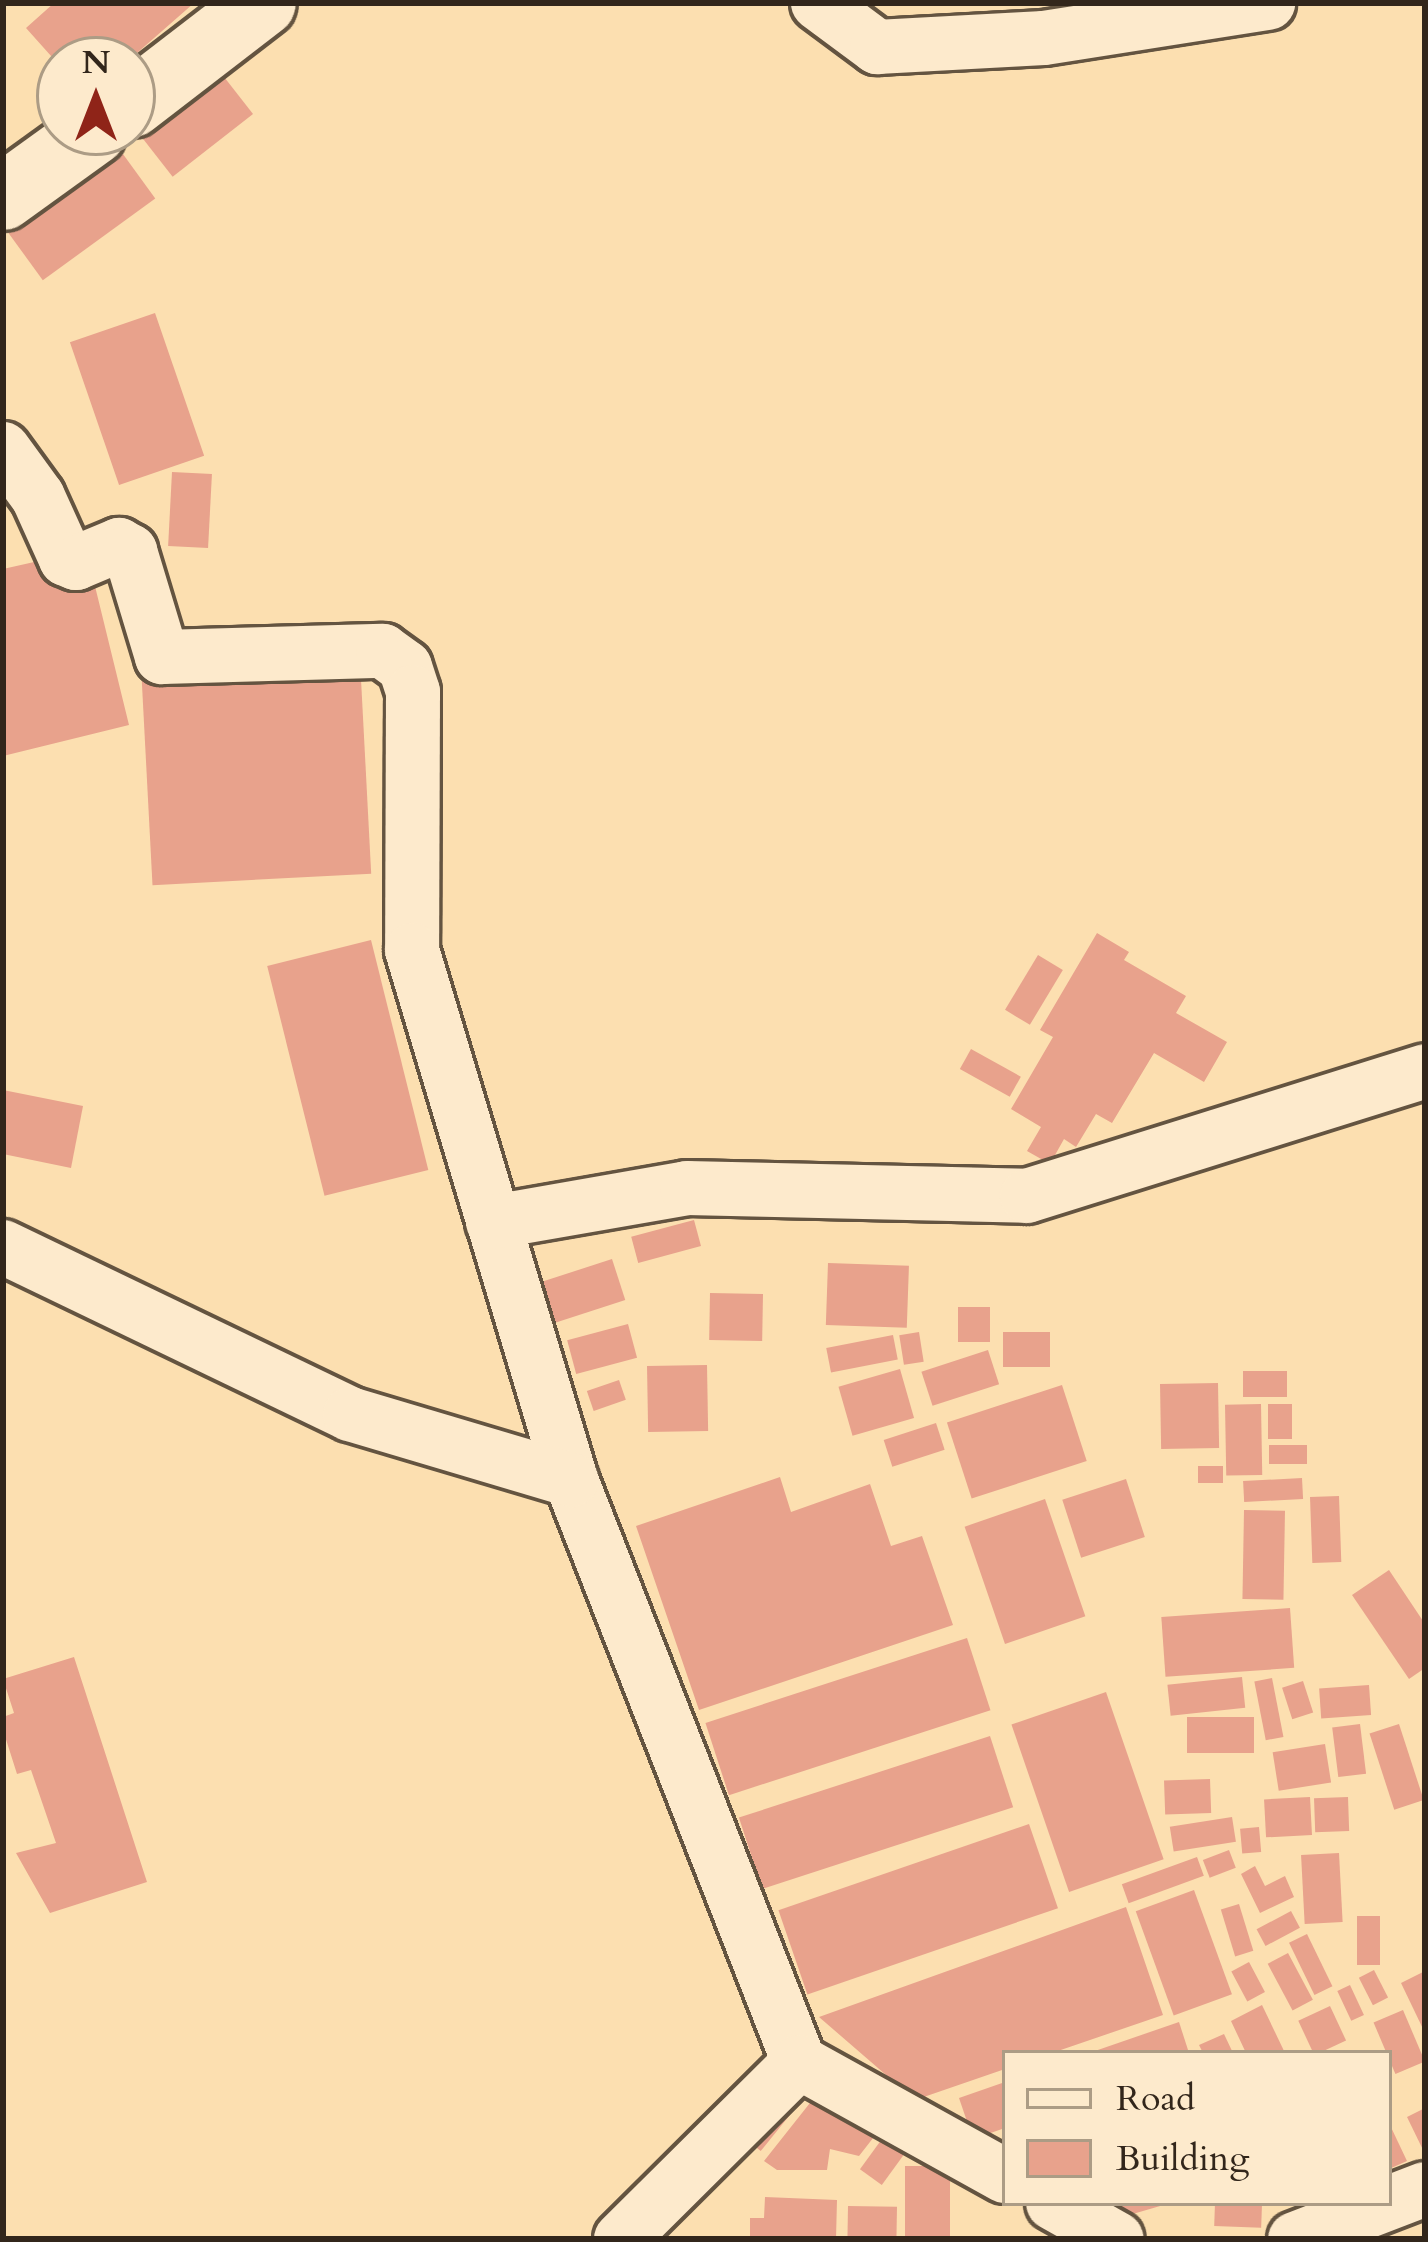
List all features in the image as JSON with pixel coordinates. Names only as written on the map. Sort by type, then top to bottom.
[{"type":"main road","points":[[156,85],[262,3]]},
{"type":"main road","points":[[3,197],[60,156]]},
{"type":"street","points":[[818,3],[877,47],[1044,38],[1268,3]]},
{"type":"street","points":[[3,449],[21,504],[70,562],[119,545],[130,551],[162,657],[383,651],[405,667],[413,692],[412,950],[571,1480],[800,2062],[1002,2174]]},
{"type":"street","points":[[494,1222],[687,1188],[1027,1196],[1425,1071]]},
{"type":"street","points":[[3,1247],[350,1414],[571,1480]]},
{"type":"street","points":[[621,2239],[800,2062]]},
{"type":"street","points":[[1392,2202],[1425,2189]]},
{"type":"street","points":[[1058,2206],[1117,2239]]},
{"type":"street","points":[[1295,2239],[1381,2206]]},
{"type":"building","points":[[54,3],[194,3],[156,36],[36,39],[26,28]]},
{"type":"building","points":[[221,73],[253,114],[173,177],[156,155],[156,124]]},
{"type":"building","points":[[112,156],[124,156],[155,199],[43,280],[8,232]]},
{"type":"building","points":[[155,313],[204,456],[119,485],[70,342]]},
{"type":"building","points":[[172,472],[212,474],[208,548],[168,546]]},
{"type":"building","points":[[52,558],[59,586],[93,578],[129,725],[3,756],[3,569]]},
{"type":"building","points":[[360,660],[371,874],[153,885],[141,671]]},
{"type":"building","points":[[1097,933],[1129,952],[1124,960],[1186,996],[1176,1013],[1227,1042],[1204,1082],[1154,1053],[1112,1123],[1096,1114],[1076,1147],[1064,1139],[1050,1164],[1027,1151],[1041,1127],[1011,1109],[1053,1037],[1040,1030]]},
{"type":"building","points":[[371,940],[428,1170],[325,1196],[267,966]]},
{"type":"building","points":[[1038,955],[1063,970],[1030,1025],[1005,1010]]},
{"type":"building","points":[[971,1049],[1021,1077],[1010,1097],[960,1069]]},
{"type":"building","points":[[3,1090],[83,1106],[71,1168],[3,1154]]},
{"type":"building","points":[[694,1220],[701,1246],[638,1263],[631,1237]]},
{"type":"building","points":[[612,1259],[625,1300],[548,1325],[535,1284]]},
{"type":"building","points":[[828,1263],[909,1266],[907,1328],[826,1325]]},
{"type":"building","points":[[710,1293],[763,1294],[762,1341],[709,1340]]},
{"type":"building","points":[[958,1307],[990,1307],[990,1342],[958,1342]]},
{"type":"building","points":[[628,1324],[637,1358],[576,1374],[567,1340]]},
{"type":"building","points":[[919,1332],[924,1362],[904,1365],[899,1335]]},
{"type":"building","points":[[1003,1332],[1050,1332],[1050,1367],[1003,1367]]},
{"type":"building","points":[[893,1335],[898,1360],[831,1373],[826,1348]]},
{"type":"building","points":[[988,1350],[999,1384],[933,1406],[921,1372]]},
{"type":"building","points":[[707,1365],[708,1431],[648,1432],[647,1366]]},
{"type":"building","points":[[900,1369],[914,1418],[853,1436],[838,1387]]},
{"type":"building","points":[[1243,1371],[1287,1371],[1287,1397],[1243,1397]]},
{"type":"building","points":[[619,1380],[626,1400],[594,1411],[587,1391]]},
{"type":"building","points":[[1218,1383],[1219,1448],[1161,1449],[1160,1384]]},
{"type":"building","points":[[1062,1385],[1087,1461],[972,1498],[947,1422]]},
{"type":"building","points":[[1261,1404],[1262,1475],[1226,1476],[1225,1405]]},
{"type":"building","points":[[1268,1404],[1292,1404],[1292,1439],[1268,1439]]},
{"type":"building","points":[[936,1423],[945,1450],[892,1467],[884,1440]]},
{"type":"building","points":[[1269,1445],[1307,1445],[1307,1464],[1269,1464]]},
{"type":"building","points":[[1198,1466],[1223,1466],[1223,1483],[1198,1483]]},
{"type":"building","points":[[780,1477],[791,1512],[870,1484],[891,1546],[922,1536],[953,1625],[699,1710],[636,1526]]},
{"type":"building","points":[[1302,1478],[1303,1499],[1244,1502],[1243,1481]]},
{"type":"building","points":[[1126,1479],[1145,1537],[1081,1558],[1062,1500]]},
{"type":"building","points":[[1339,1496],[1341,1562],[1312,1563],[1310,1497]]},
{"type":"building","points":[[1045,1499],[1085,1616],[1005,1644],[965,1527]]},
{"type":"building","points":[[1244,1510],[1285,1511],[1283,1600],[1242,1599]]},
{"type":"building","points":[[1389,1570],[1425,1624],[1425,1668],[1409,1679],[1352,1595]]},
{"type":"building","points":[[1290,1608],[1294,1668],[1165,1677],[1161,1617]]},
{"type":"building","points":[[967,1638],[990,1710],[729,1795],[705,1723]]},
{"type":"building","points":[[74,1657],[147,1882],[50,1913],[16,1853],[56,1843],[31,1770],[17,1774],[3,1730],[3,1717],[14,1713],[3,1679]]},
{"type":"building","points":[[1242,1677],[1245,1708],[1171,1716],[1167,1685]]},
{"type":"building","points":[[1272,1678],[1283,1737],[1266,1740],[1254,1681]]},
{"type":"building","points":[[1303,1681],[1313,1712],[1292,1719],[1282,1688]]},
{"type":"building","points":[[1369,1685],[1371,1715],[1321,1718],[1319,1688]]},
{"type":"building","points":[[1106,1692],[1164,1859],[1069,1892],[1011,1725]]},
{"type":"building","points":[[1187,1717],[1254,1717],[1254,1753],[1187,1753]]},
{"type":"building","points":[[1360,1724],[1366,1774],[1338,1777],[1332,1727]]},
{"type":"building","points":[[1399,1724],[1424,1800],[1394,1810],[1370,1734]]},
{"type":"building","points":[[990,1736],[1013,1807],[762,1889],[739,1818]]},
{"type":"building","points":[[1325,1744],[1331,1783],[1279,1791],[1273,1752]]},
{"type":"building","points":[[1210,1779],[1211,1813],[1165,1815],[1164,1781]]},
{"type":"building","points":[[1310,1797],[1312,1835],[1266,1837],[1264,1799]]},
{"type":"building","points":[[1348,1797],[1349,1831],[1315,1832],[1314,1798]]},
{"type":"building","points":[[1232,1817],[1236,1842],[1174,1852],[1170,1827]]},
{"type":"building","points":[[1029,1824],[1058,1908],[807,1994],[778,1910]]},
{"type":"building","points":[[1259,1827],[1261,1852],[1242,1854],[1240,1829]]},
{"type":"building","points":[[1229,1850],[1236,1868],[1210,1878],[1203,1860]]},
{"type":"building","points":[[1339,1853],[1343,1922],[1305,1924],[1301,1855]]},
{"type":"building","points":[[1197,1857],[1204,1876],[1129,1903],[1122,1884]]},
{"type":"building","points":[[1255,1866],[1265,1886],[1285,1876],[1294,1897],[1260,1913],[1241,1874]]},
{"type":"building","points":[[1194,1890],[1232,1994],[1174,2016],[1136,1911]]},
{"type":"building","points":[[1239,1904],[1253,1951],[1235,1956],[1221,1910]]},
{"type":"building","points":[[1126,1907],[1163,2015],[1061,2050],[1002,2050],[1002,2070],[915,2100],[819,2017]]},
{"type":"building","points":[[1291,1911],[1300,1928],[1265,1946],[1257,1929]]},
{"type":"building","points":[[1357,1916],[1380,1916],[1380,1965],[1357,1965]]},
{"type":"building","points":[[1307,1934],[1332,1986],[1314,1995],[1289,1943]]},
{"type":"building","points":[[1288,1953],[1313,2000],[1293,2011],[1268,1964]]},
{"type":"building","points":[[1249,1962],[1265,1992],[1247,2001],[1231,1971]]},
{"type":"building","points":[[1374,1970],[1388,1998],[1373,2005],[1359,1978]]},
{"type":"building","points":[[1425,1971],[1425,2033],[1401,1983]]},
{"type":"building","points":[[1350,1985],[1364,2015],[1351,2021],[1337,1991]]},
{"type":"building","points":[[1262,2005],[1284,2050],[1245,2050],[1231,2021]]},
{"type":"building","points":[[1330,2006],[1346,2040],[1326,2050],[1312,2050],[1298,2021]]},
{"type":"building","points":[[1403,2010],[1425,2062],[1395,2074],[1392,2050],[1385,2050],[1374,2023]]},
{"type":"building","points":[[1179,2022],[1188,2050],[1098,2050]]},
{"type":"building","points":[[1224,2034],[1232,2050],[1202,2050],[1199,2045]]},
{"type":"building","points":[[783,2079],[805,2097],[761,2151],[739,2133]]},
{"type":"building","points":[[1002,2083],[1002,2129],[973,2139],[959,2098]]},
{"type":"building","points":[[821,2089],[877,2133],[859,2156],[830,2149],[827,2170],[777,2170],[764,2161]]},
{"type":"building","points":[[1425,2108],[1425,2154],[1407,2117]]},
{"type":"building","points":[[1392,2129],[1407,2161],[1392,2168]]},
{"type":"building","points":[[887,2132],[909,2148],[882,2185],[860,2169]]},
{"type":"building","points":[[905,2166],[950,2166],[950,2239],[905,2239]]},
{"type":"building","points":[[765,2197],[837,2200],[836,2239],[750,2239],[750,2218],[764,2218]]},
{"type":"building","points":[[848,2206],[897,2207],[896,2239],[847,2239]]},
{"type":"building","points":[[1116,2206],[1160,2206],[1119,2218]]},
{"type":"building","points":[[1215,2206],[1262,2206],[1261,2228],[1214,2226]]}]
